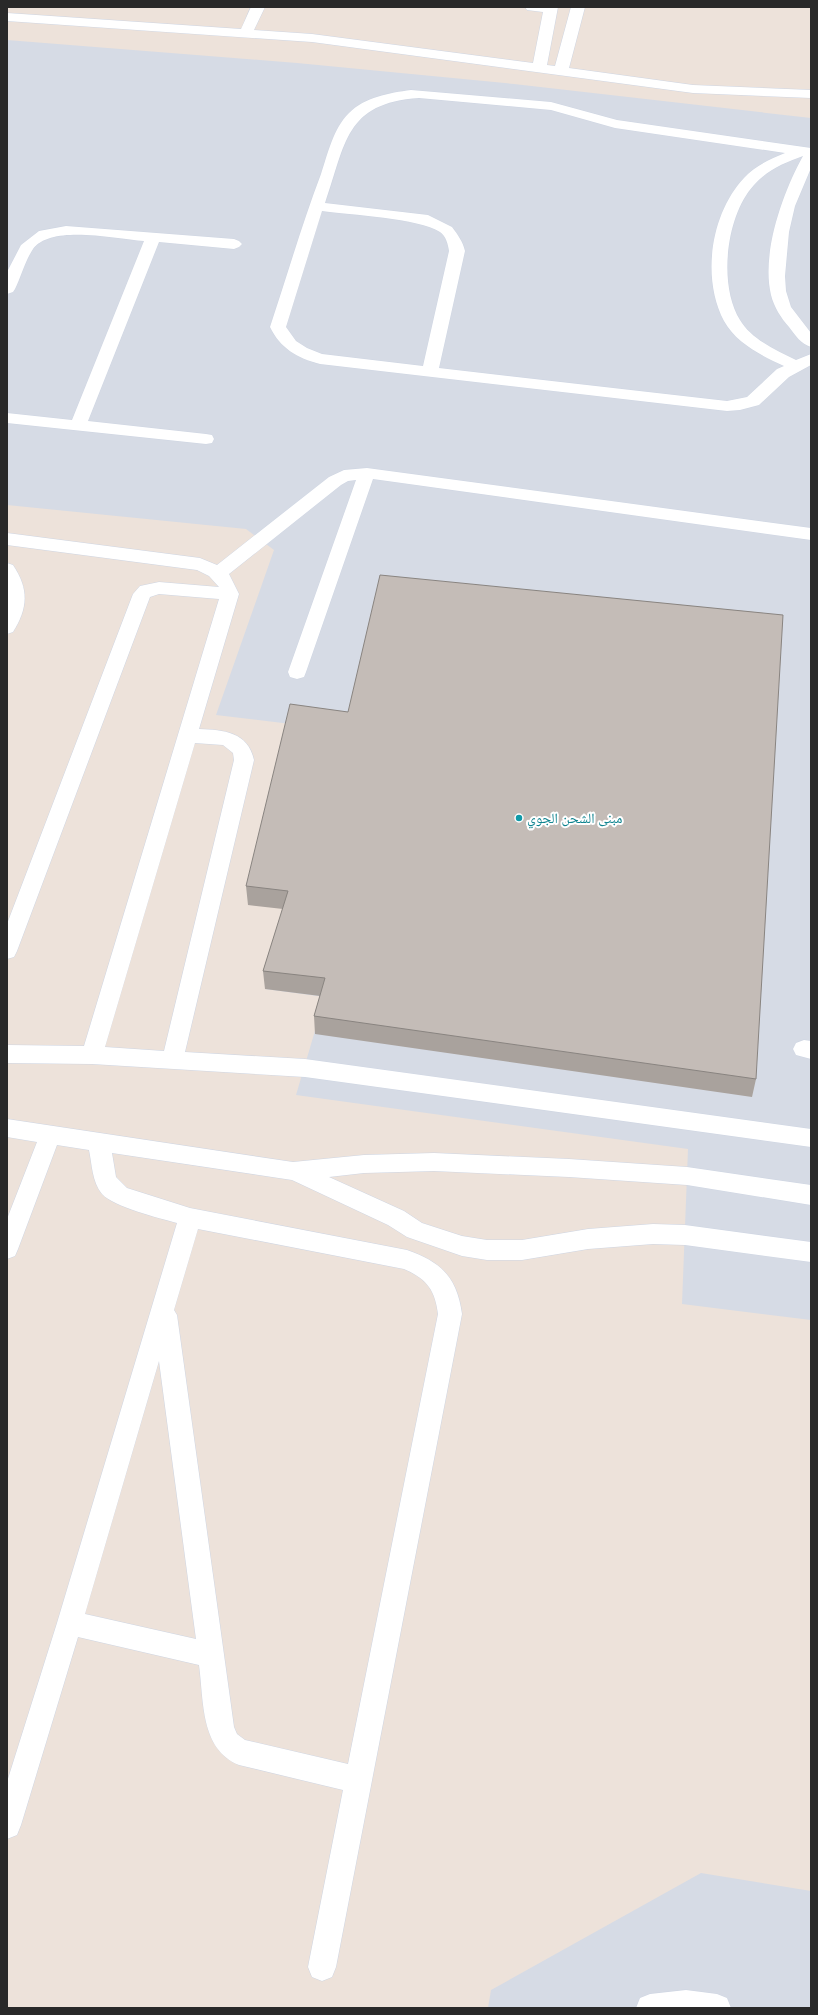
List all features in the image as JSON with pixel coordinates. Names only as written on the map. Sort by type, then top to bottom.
[{"type":"lane","points":[[246,33],[258,7]]},
{"type":"lane","points":[[532,7],[551,8],[539,68]]},
{"type":"lane","points":[[561,71],[578,7]]},
{"type":"lane","points":[[7,17],[330,40],[693,89],[811,94]]},
{"type":"lane","points":[[808,153],[615,124],[551,106],[433,95],[405,95],[377,102],[364,108],[345,126],[316,206],[278,327],[282,335],[296,349],[320,359],[727,406],[740,405],[753,401],[772,382],[796,366],[811,360]]},
{"type":"lane","points":[[808,153],[782,222],[777,283],[781,300],[789,317],[811,342]]},
{"type":"lane","points":[[796,366],[758,346],[733,322],[725,308],[720,270],[726,224],[733,202],[740,191],[759,172],[786,157],[808,153]]},
{"type":"lane","points":[[316,206],[416,217],[438,225],[453,237],[457,251],[430,372]]},
{"type":"lane","points":[[7,289],[26,248],[37,238],[45,234],[69,230],[234,244]]},
{"type":"lane","points":[[78,426],[154,237]]},
{"type":"lane","points":[[7,418],[206,439]]},
{"type":"lane","points":[[297,672],[367,473]]},
{"type":"lane","points":[[218,573],[262,540],[335,481],[344,476],[367,473],[811,534]]},
{"type":"lane","points":[[7,539],[189,562],[205,566],[218,573],[224,580],[230,594],[92,1055]]},
{"type":"lane","points":[[7,570],[15,582],[18,593],[17,604],[7,628]]},
{"type":"lane","points":[[7,951],[142,594],[146,590],[158,588],[230,594]]},
{"type":"lane","points":[[172,1060],[244,760],[242,748],[237,743],[230,740],[188,736]]},
{"type":"lane","points":[[7,1054],[92,1055],[305,1068],[811,1138]]},
{"type":"lane","points":[[7,1128],[293,1171],[364,1164],[434,1162],[569,1168],[687,1176],[811,1196]]},
{"type":"lane","points":[[7,1249],[50,1135]]},
{"type":"lane","points":[[99,1142],[105,1178],[110,1187],[120,1195],[190,1218],[407,1260],[422,1266],[435,1275],[444,1287],[449,1300],[450,1314],[360,1780],[322,1967]]},
{"type":"lane","points":[[293,1171],[389,1214],[415,1230],[438,1239],[487,1250],[522,1250],[588,1238],[652,1234],[684,1235],[811,1252]]},
{"type":"lane","points":[[7,1825],[70,1622],[190,1218]]},
{"type":"lane","points":[[164,1307],[221,1731],[228,1744],[239,1752],[360,1780]]},
{"type":"lane","points":[[70,1622],[211,1655]]},
{"type":"lane","points":[[650,2008],[686,2004],[717,2008]]},
{"type":"shaded area","points":[[7,40],[297,63],[514,84],[811,118],[811,1320],[682,1304],[688,1149],[296,1095],[325,997],[265,989],[290,910],[291,724],[216,715],[274,550],[246,529],[7,505]]},
{"type":"shaded area","points":[[701,1873],[811,1891],[811,2008],[488,2008],[491,1990]]},
{"type":"building","name":"مبنى الشحن الجوي","points":[[380,575],[783,615],[756,1079],[314,1016],[325,978],[263,971],[288,891],[246,886],[290,704],[348,712]]},
{"type":"place","name":"مبنى الشحن الجوي","points":[[519,818]]}]
